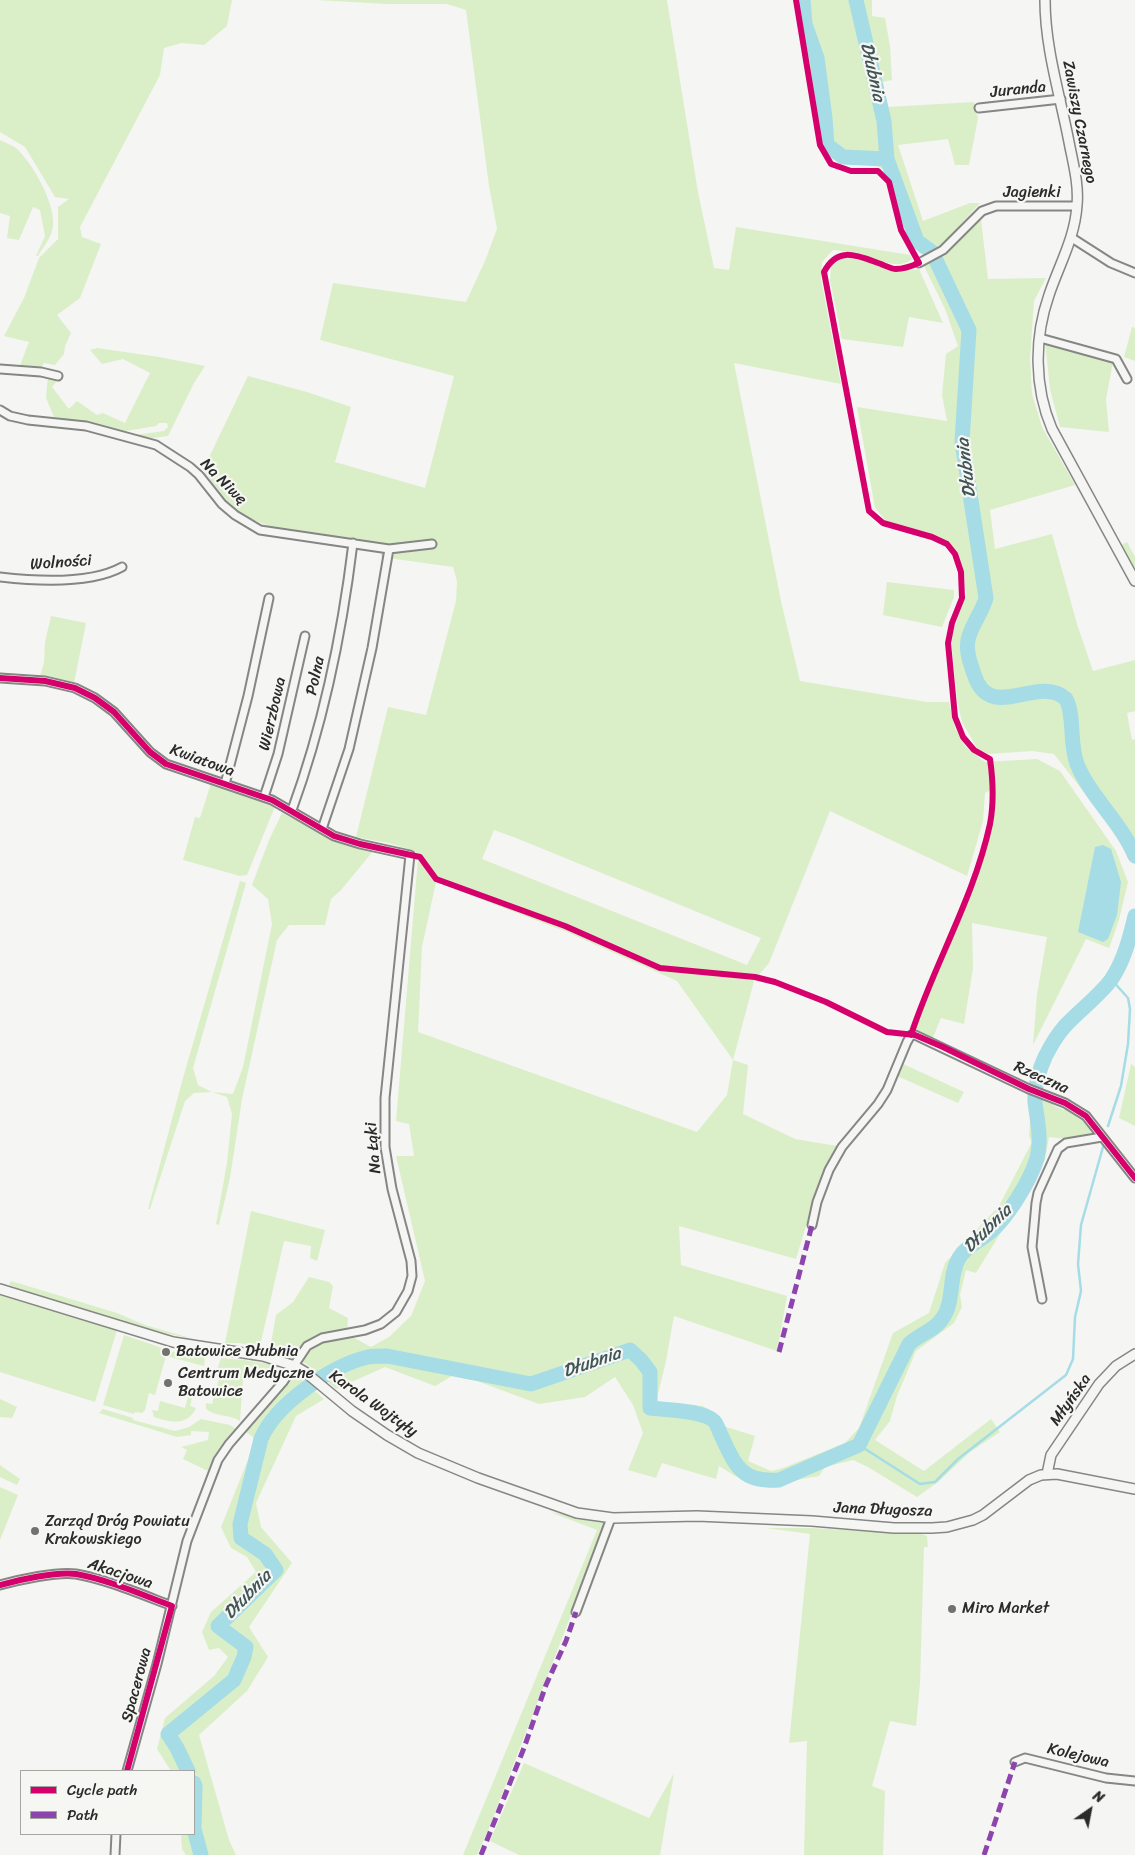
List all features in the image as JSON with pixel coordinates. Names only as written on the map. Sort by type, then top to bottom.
[{"type":"street","name":"Zawiszy Czarnego","points":[[1045,0],[1050,51],[1076,178],[1077,206],[1072,238],[1049,296],[1042,320],[1038,378],[1047,417],[1135,581]]},
{"type":"street","name":"Juranda","points":[[979,108],[1060,100]]},
{"type":"street","name":"Jagienki","points":[[918,263],[943,250],[982,211],[996,206],[1077,206]]},
{"type":"street","points":[[1072,238],[1111,263],[1135,273]]},
{"type":"street","points":[[1040,338],[1116,359],[1127,379]]},
{"type":"street","points":[[0,369],[41,372],[58,376]]},
{"type":"street","name":"Na Niwę","points":[[0,410],[10,416],[28,420],[86,426],[156,445],[190,467],[199,475],[222,504],[235,515],[260,530],[389,549],[432,544]]},
{"type":"street","name":"Polna","points":[[292,810],[307,768],[323,706],[354,543]]},
{"type":"street","points":[[322,829],[351,741],[372,648],[389,549]]},
{"type":"street","name":"Wolności","points":[[0,577],[29,580],[66,580],[99,575],[122,567]]},
{"type":"street","points":[[225,784],[248,696],[269,598]]},
{"type":"street","name":"Wierzbowa","points":[[264,797],[278,754],[305,636]]},
{"type":"street","name":"Kwiatowa","points":[[0,678],[45,681],[75,688],[95,698],[114,712],[150,752],[160,761],[172,767],[264,797],[292,810],[334,836],[410,855]]},
{"type":"street","name":"Na Łąki","points":[[295,1366],[305,1348],[318,1339],[366,1330],[386,1321],[401,1305],[411,1281],[411,1261],[392,1189],[384,1128],[410,855]]},
{"type":"street","name":"Rzeczna","points":[[812,1225],[817,1202],[829,1170],[842,1148],[887,1090],[911,1036],[915,1035],[1042,1095],[1064,1103],[1086,1116],[1135,1178]]},
{"type":"street","points":[[1042,1299],[1032,1247],[1038,1193],[1058,1148],[1066,1143],[1102,1137]]},
{"type":"street","name":"Karola Wojtyły","points":[[0,1290],[173,1342],[263,1356],[295,1366],[387,1435],[418,1453],[454,1469],[538,1500],[577,1513],[612,1518]]},
{"type":"street","name":"Młyńska","points":[[1047,1474],[1051,1455],[1099,1384],[1116,1366],[1135,1354]]},
{"type":"street","name":"Spacerowa","points":[[127,1770],[172,1606],[187,1540],[218,1460],[229,1444],[295,1366]]},
{"type":"street","name":"Jana Długosza","points":[[612,1518],[697,1516],[812,1521],[894,1528],[947,1527],[973,1520],[983,1515],[1029,1480],[1047,1474],[1074,1477],[1135,1489]]},
{"type":"street","points":[[576,1612],[612,1518]]},
{"type":"street","name":"Akacjowa","points":[[0,1585],[13,1581],[76,1574],[172,1606]]},
{"type":"street","name":"Kolejowa","points":[[1015,1762],[1024,1758],[1106,1778],[1135,1781]]},
{"type":"street","points":[[115,1855],[116,1835]]},
{"type":"green space","points":[[0,0],[232,0],[227,26],[204,45],[182,43],[164,48],[160,75],[80,227],[82,237],[101,244],[80,298],[57,315],[71,333],[65,346],[64,354],[55,365],[44,363],[40,370],[19,368],[29,342],[4,336],[24,298],[39,258],[58,239],[58,207],[69,199],[55,197],[25,147],[0,132]]},
{"type":"green space","points":[[316,0],[667,0],[698,192],[714,268],[729,270],[736,227],[910,255],[912,259],[906,263],[892,264],[858,253],[833,250],[822,262],[821,279],[841,384],[734,363],[781,601],[800,681],[927,702],[949,702],[955,728],[966,747],[985,762],[1037,759],[1060,771],[1116,851],[1128,882],[1119,920],[1109,948],[1086,939],[1033,1045],[1037,994],[1047,937],[972,923],[973,968],[964,1024],[941,1018],[932,1040],[909,1029],[977,866],[989,825],[992,789],[985,793],[983,821],[967,876],[830,811],[769,963],[754,981],[733,1060],[748,1065],[743,1114],[795,1139],[837,1146],[818,1186],[796,1259],[679,1226],[681,1265],[787,1296],[777,1351],[674,1316],[656,1402],[703,1406],[714,1413],[720,1425],[755,1436],[748,1461],[771,1471],[845,1443],[859,1428],[893,1333],[929,1313],[945,1263],[999,1206],[1032,1142],[1029,1136],[1032,1094],[1052,1102],[1054,1106],[1064,1110],[1066,1108],[1082,1118],[1094,1131],[1091,1136],[1067,1139],[1049,1137],[1045,1160],[1016,1212],[1003,1229],[976,1273],[966,1270],[960,1295],[962,1307],[954,1323],[916,1351],[897,1396],[890,1421],[875,1440],[924,1471],[991,1419],[1000,1432],[970,1452],[938,1482],[917,1497],[853,1460],[825,1467],[819,1476],[791,1481],[769,1488],[735,1476],[719,1466],[716,1479],[662,1463],[656,1478],[628,1470],[643,1433],[633,1405],[615,1377],[585,1397],[539,1404],[477,1381],[452,1376],[435,1386],[385,1367],[336,1389],[308,1365],[271,1343],[276,1315],[293,1302],[309,1277],[329,1282],[333,1286],[329,1308],[348,1318],[347,1334],[371,1347],[389,1337],[411,1316],[425,1281],[396,1156],[414,1156],[409,1124],[396,1121],[418,859],[425,859],[419,854],[402,847],[356,837],[388,707],[426,715],[456,601],[457,581],[453,567],[381,557],[381,544],[271,527],[242,515],[226,501],[203,470],[248,376],[307,392],[351,407],[335,462],[425,488],[454,376],[320,340],[333,283],[466,302],[497,229],[489,186],[466,10],[447,4],[387,4]],"holes":[[[494,830],[516,838],[761,938],[747,965],[482,859]],[[436,882],[567,932],[677,981],[733,1060],[727,1095],[697,1132],[418,1032],[422,947]]]},
{"type":"green space","points":[[798,0],[872,0],[872,16],[885,18],[890,46],[892,80],[881,82],[887,107],[974,102],[978,118],[969,165],[955,165],[948,139],[898,145],[923,221],[970,203],[980,203],[941,246],[920,254],[905,229],[891,182],[884,170],[872,163],[844,163],[826,157],[815,130]]},
{"type":"green space","points":[[0,140],[15,148],[30,164],[47,195],[53,216],[53,229],[38,256],[36,256],[45,236],[40,210],[33,207],[19,240],[7,238],[10,216],[0,213]]},
{"type":"green space","points":[[981,220],[988,279],[1046,278],[1034,301],[1030,359],[1032,394],[1042,427],[1075,485],[990,510],[995,549],[1052,534],[1077,624],[1093,671],[1135,660],[1135,711],[1127,713],[1132,740],[1135,739],[1135,844],[1125,824],[1115,832],[1054,754],[1032,751],[988,754],[977,748],[962,722],[957,700],[951,638],[966,593],[964,574],[956,553],[947,541],[926,532],[888,523],[875,508],[857,407],[947,421],[942,395],[946,354],[958,346],[945,309],[924,266],[949,252],[965,232]]},
{"type":"green space","points":[[849,258],[865,261],[893,272],[919,269],[943,323],[909,317],[903,347],[842,339],[830,280],[831,267],[837,259]]},
{"type":"green space","points":[[1132,327],[1135,328],[1135,361],[1124,357]]},
{"type":"green space","points":[[1045,342],[1113,362],[1106,399],[1109,432],[1060,427],[1050,389]]},
{"type":"green space","points":[[97,348],[205,366],[194,383],[168,436],[146,439],[135,435],[164,431],[168,427],[167,423],[159,423],[156,426],[120,432],[88,423],[54,417],[46,398],[48,375],[59,379],[52,387],[69,409],[77,401],[97,415],[103,413],[125,423],[150,373],[123,359],[102,364],[90,350]]},
{"type":"green space","points":[[1127,542],[1135,557],[1135,569],[1121,545]]},
{"type":"green space","points":[[887,582],[954,590],[954,597],[942,627],[883,615]]},
{"type":"green space","points":[[51,616],[86,623],[74,683],[40,676],[44,663],[45,642]]},
{"type":"green space","points":[[211,783],[276,804],[247,875],[240,876],[183,860],[195,817],[200,818]]},
{"type":"green space","points":[[282,813],[331,839],[374,850],[341,890],[331,899],[325,925],[289,925],[277,940],[242,1099],[230,1178],[219,1225],[216,1224],[227,1163],[232,1114],[227,1097],[212,1092],[233,1094],[243,1067],[272,924],[268,899],[252,885],[269,840]]},
{"type":"green space","points":[[240,881],[246,883],[193,1068],[198,1085],[212,1092],[194,1093],[185,1101],[150,1209],[148,1209],[183,1078]]},
{"type":"green space","points":[[901,1063],[964,1092],[958,1103],[897,1076]]},
{"type":"green space","points":[[1131,1064],[1135,1067],[1135,1126],[1119,1118]]},
{"type":"green space","points":[[251,1211],[325,1230],[317,1261],[310,1258],[311,1246],[284,1241],[260,1346],[225,1343]]},
{"type":"green space","points":[[11,1281],[117,1313],[145,1325],[194,1339],[147,1329],[77,1309],[9,1285]]},
{"type":"green space","points":[[0,1293],[117,1330],[95,1402],[0,1372]]},
{"type":"green space","points":[[124,1335],[165,1349],[165,1351],[200,1354],[205,1356],[204,1366],[166,1356],[155,1395],[149,1393],[145,1410],[142,1413],[135,1412],[134,1414],[103,1405]]},
{"type":"green space","points":[[221,1358],[275,1365],[280,1370],[280,1378],[277,1379],[272,1372],[244,1365],[240,1421],[206,1409],[206,1403],[212,1404],[220,1374],[216,1373]]},
{"type":"green space","points":[[297,1375],[324,1399],[296,1416],[256,1503],[261,1527],[292,1563],[249,1627],[268,1657],[247,1691],[199,1735],[229,1840],[236,1855],[186,1855],[182,1849],[181,1835],[195,1835],[195,1770],[170,1770],[157,1749],[165,1718],[214,1676],[228,1657],[219,1648],[209,1650],[202,1632],[211,1612],[256,1572],[247,1557],[231,1548],[221,1527],[251,1452],[254,1438],[246,1432],[287,1382]]},
{"type":"green space","points":[[190,1389],[194,1390],[190,1406],[196,1408],[188,1418],[178,1422],[154,1417],[152,1410],[158,1411],[160,1401],[185,1408]]},
{"type":"green space","points":[[0,1399],[17,1407],[12,1418],[0,1417]]},
{"type":"green space","points":[[103,1409],[133,1418],[133,1420],[175,1431],[189,1427],[201,1419],[230,1425],[236,1429],[216,1454],[208,1471],[183,1459],[187,1450],[181,1447],[208,1440],[209,1432],[191,1431],[191,1435],[177,1437],[99,1413]]},
{"type":"green space","points":[[0,1465],[20,1479],[17,1485],[0,1477]]},
{"type":"green space","points":[[0,1487],[18,1495],[0,1540]]},
{"type":"green space","points":[[550,1512],[603,1522],[603,1532],[489,1828],[477,1855],[463,1855],[597,1530]]},
{"type":"green space","points":[[766,1528],[810,1528],[922,1534],[927,1536],[928,1547],[924,1547],[920,1684],[916,1726],[890,1721],[872,1786],[885,1791],[883,1855],[804,1855],[807,1741],[789,1743],[810,1534]]},
{"type":"green space","points":[[524,1763],[649,1818],[674,1773],[660,1855],[519,1855],[490,1841]]},
{"type":"water","points":[[1103,845],[1111,849],[1121,882],[1117,915],[1108,939],[1103,942],[1078,932],[1095,847]]},
{"type":"waterway","points":[[803,0],[805,24],[817,58],[827,145],[843,157],[887,159]]},
{"type":"waterway","name":"Dłubnia","points":[[856,0],[884,121],[887,159],[917,241],[932,252],[969,330],[962,442],[986,598],[968,640],[968,653],[971,665],[981,689],[991,696],[1016,696],[1042,691],[1055,693],[1066,699],[1069,706],[1073,747],[1077,764],[1090,788],[1122,832],[1135,856]]},
{"type":"waterway","name":"Dłubnia","points":[[188,1770],[168,1734],[234,1680],[244,1657],[246,1647],[218,1626],[276,1570],[265,1554],[241,1538],[240,1524],[261,1439],[268,1426],[292,1400],[306,1388],[338,1368],[368,1357],[387,1356],[531,1384],[630,1350],[650,1372],[650,1408],[674,1410],[709,1417],[716,1424],[735,1463],[748,1475],[766,1480],[779,1480],[859,1445],[909,1344],[935,1327],[946,1312],[959,1258],[972,1244],[995,1228],[1017,1199],[1029,1177],[1038,1151],[1039,1137],[1035,1091],[1043,1062],[1051,1045],[1062,1030],[1116,973],[1129,940],[1135,916]]},
{"type":"waterway","points":[[1108,1126],[1121,1086],[1128,1044],[1130,1009],[1128,998],[1111,979]]},
{"type":"waterway","points":[[859,1445],[920,1484],[935,1482],[958,1459],[1066,1375],[1073,1359],[1075,1317],[1081,1291],[1078,1264],[1081,1225],[1103,1147]]},
{"type":"waterway","name":"Dłubnia","points":[[195,1833],[201,1855]]},
{"type":"marked path","points":[[779,1352],[812,1225]]},
{"type":"marked path","points":[[481,1855],[576,1612]]},
{"type":"marked path","points":[[984,1855],[1015,1762]]},
{"type":"cycle path","points":[[796,0],[820,145],[831,164],[851,171],[878,171],[889,182],[901,230],[919,263],[905,268],[894,269],[857,256],[842,255],[836,258],[824,272],[869,511],[883,523],[932,537],[947,544],[955,554],[961,572],[962,598],[952,623],[948,643],[955,717],[963,737],[974,750],[990,759],[991,767],[992,808],[983,851],[964,905],[911,1035]]},
{"type":"cycle path","points":[[0,678],[45,681],[75,688],[95,698],[114,712],[150,752],[166,764],[272,800],[334,836],[360,844],[420,857],[436,879],[565,926],[660,968],[755,977],[775,982],[826,1002],[887,1032],[915,1035],[943,1047],[1029,1089],[1065,1103],[1086,1116],[1135,1178]]},
{"type":"cycle path","points":[[0,1585],[68,1573],[88,1576],[112,1583],[172,1606],[127,1770]]},
{"type":"place","name":"Batowice Dłubnia","points":[[166,1352]]},
{"type":"place","name":"Centrum Medyczne Batowice","points":[[168,1383]]},
{"type":"place","name":"Zarząd Dróg Powiatu Krakowskiego","points":[[35,1531]]},
{"type":"place","name":"Miro Market","points":[[952,1609]]}]
